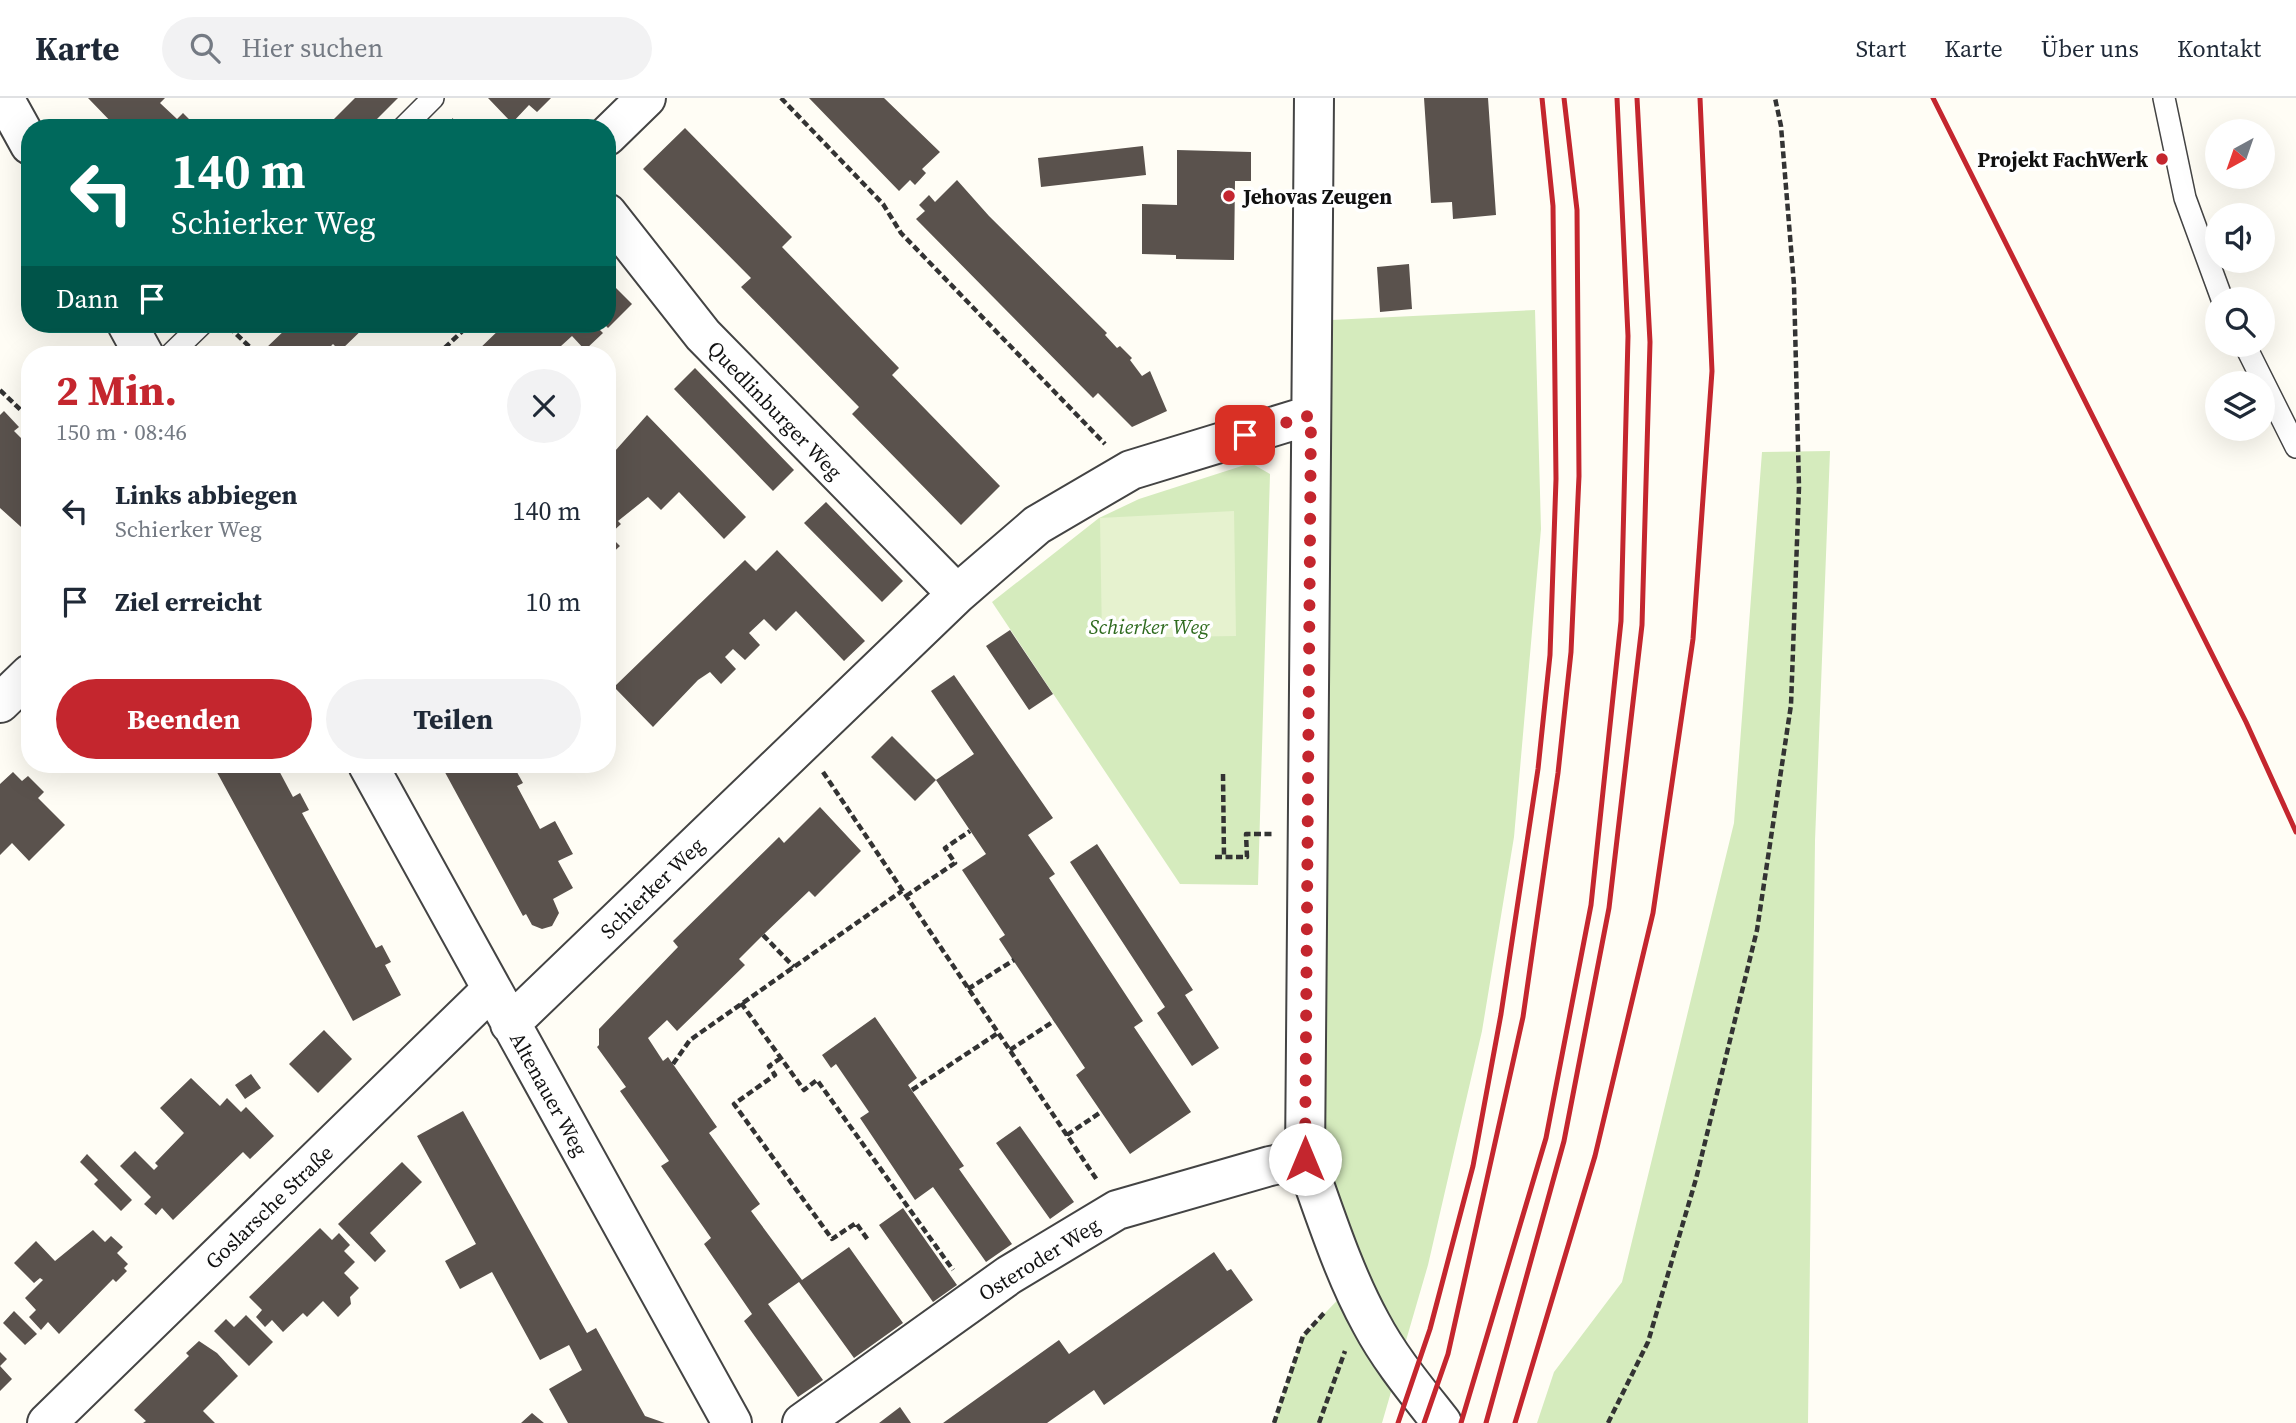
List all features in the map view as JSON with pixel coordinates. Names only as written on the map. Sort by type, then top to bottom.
[{"type":"street","points":[[4,98],[21,129]]},
{"type":"street","points":[[616,127],[646,98]]},
{"type":"street","points":[[1314,98],[1305,1159],[1353,1284],[1371,1323],[1400,1369],[1443,1423]]},
{"type":"street","name":"Quedlinburger Weg","points":[[616,224],[703,335],[957,594]]},
{"type":"street","name":"Schierker Weg","points":[[510,1024],[957,594],[1037,525],[1131,470],[1311,415]]},
{"type":"street","points":[[0,703],[21,683]]},
{"type":"street","name":"Altenauer Weg","points":[[372,773],[732,1423]]},
{"type":"street","name":"Goslarsche Straße","points":[[47,1423],[491,990]]},
{"type":"street","name":"Osteroder Weg","points":[[802,1423],[1009,1275],[1117,1210],[1270,1166],[1305,1159]]},
{"type":"lane","points":[[412,119],[433,98]]},
{"type":"lane","points":[[2164,98],[2185,198],[2218,287]]},
{"type":"lane","points":[[179,346],[193,333]]},
{"type":"lane","points":[[2251,357],[2296,447]]},
{"type":"path","points":[[790,98],[783,100],[883,204],[901,233],[1131,470]]},
{"type":"path","points":[[1608,1423],[1647,1342],[1696,1179],[1757,930],[1791,705],[1799,486],[1794,285],[1781,126],[1775,98]]},
{"type":"path","points":[[236,333],[249,346]]},
{"type":"path","points":[[446,346],[460,333]]},
{"type":"path","points":[[0,390],[21,410]]},
{"type":"path","points":[[803,743],[1117,1210]]},
{"type":"path","points":[[1223,775],[1224,857]]},
{"type":"path","points":[[673,1064],[690,1040],[741,1003],[904,893],[955,863],[945,848],[970,831]]},
{"type":"path","points":[[1215,857],[1247,857],[1247,834],[1308,833]]},
{"type":"path","points":[[763,935],[794,967]]},
{"type":"path","points":[[968,989],[1014,960]]},
{"type":"path","points":[[741,1003],[804,1090],[817,1080],[974,1300]]},
{"type":"path","points":[[1010,1050],[1054,1021]]},
{"type":"path","points":[[912,1090],[998,1033]]},
{"type":"path","points":[[780,1058],[769,1066],[775,1074],[734,1104],[832,1239],[856,1223],[868,1240]]},
{"type":"path","points":[[1066,1135],[1101,1112]]},
{"type":"path","points":[[1274,1423],[1303,1336],[1353,1284]]},
{"type":"path","points":[[1319,1423],[1348,1342],[1371,1323]]},
{"type":"green space","points":[[1535,310],[1541,529],[1514,837],[1482,1031],[1428,1265],[1382,1423],[1274,1423],[1303,1336],[1353,1284],[1305,1159],[1331,320]]},
{"type":"green space","points":[[1830,451],[1815,841],[1808,1423],[1537,1423],[1554,1372],[1622,1282],[1734,823],[1762,452]]},
{"type":"green space","name":"Schierker Weg","points":[[1251,463],[1270,474],[1258,885],[1180,884],[992,602],[1099,518],[1139,499]]},
{"type":"green space","points":[[1234,511],[1236,636],[1102,638],[1100,518]]},
{"type":"building","points":[[88,98],[165,98],[160,103],[177,119],[108,119]]},
{"type":"building","points":[[355,98],[398,98],[377,119],[334,119]]},
{"type":"building","points":[[488,98],[551,98],[537,112],[529,105],[516,119],[508,119]]},
{"type":"building","points":[[809,98],[884,98],[940,152],[922,169],[926,173],[915,185],[910,180],[899,191]]},
{"type":"building","points":[[1424,98],[1488,98],[1496,215],[1453,219],[1452,202],[1431,203]]},
{"type":"building","points":[[183,113],[189,119],[177,119]]},
{"type":"building","points":[[685,128],[792,237],[782,247],[899,368],[892,375],[1000,486],[961,525],[852,414],[859,407],[741,287],[751,278],[643,169]]},
{"type":"building","points":[[1143,146],[1146,175],[1041,187],[1038,158]]},
{"type":"building","points":[[1177,150],[1251,152],[1251,181],[1235,181],[1234,260],[1176,259],[1176,255],[1142,254],[1142,204],[1177,205]]},
{"type":"building","points":[[957,180],[989,216],[1107,333],[1105,335],[1117,348],[1120,346],[1132,358],[1130,360],[1142,376],[1150,371],[1167,411],[1132,427],[1098,393],[1093,398],[916,219],[925,211],[919,205],[929,195],[935,202]]},
{"type":"building","points":[[1409,264],[1412,309],[1380,312],[1377,267]]},
{"type":"building","points":[[616,288],[632,304],[616,320]]},
{"type":"building","points":[[282,333],[359,333],[345,346],[268,346]]},
{"type":"building","points":[[496,333],[603,333],[589,346],[581,346],[572,336],[561,346],[482,346]]},
{"type":"building","points":[[695,368],[794,470],[773,491],[674,389]]},
{"type":"building","points":[[4,411],[19,427],[14,431],[21,438],[21,527],[0,508],[0,415]]},
{"type":"building","points":[[647,415],[746,517],[724,539],[679,492],[661,510],[648,497],[618,521],[621,524],[616,529],[616,450]]},
{"type":"building","points":[[826,502],[903,581],[882,602],[804,523]]},
{"type":"building","points":[[777,550],[865,641],[844,661],[796,611],[776,631],[764,619],[749,633],[760,645],[745,660],[733,649],[725,657],[736,669],[721,684],[710,672],[698,680],[653,727],[616,689],[616,685],[745,560],[756,571]]},
{"type":"building","points":[[1010,630],[1053,694],[1029,710],[986,646]]},
{"type":"building","points":[[954,675],[1053,818],[1028,835],[1055,874],[1049,878],[1143,1021],[1134,1027],[1191,1112],[1130,1154],[1076,1075],[1085,1068],[999,939],[1005,935],[962,870],[986,854],[936,780],[974,754],[931,691]]},
{"type":"building","points":[[892,736],[936,780],[915,801],[871,757]]},
{"type":"building","points":[[13,772],[22,781],[28,776],[44,792],[38,798],[65,825],[29,861],[12,843],[0,855],[0,784]]},
{"type":"building","points":[[217,773],[280,773],[293,797],[300,793],[309,810],[302,813],[376,948],[382,945],[391,962],[385,965],[401,995],[353,1021]]},
{"type":"building","points":[[445,773],[517,773],[523,783],[517,786],[540,829],[555,821],[573,854],[558,861],[573,888],[553,899],[559,913],[552,926],[542,929],[532,925],[526,914],[523,916]]},
{"type":"building","points":[[820,807],[861,851],[815,897],[809,891],[763,935],[739,959],[745,965],[677,1031],[667,1020],[648,1038],[663,1061],[668,1057],[717,1127],[709,1133],[760,1204],[751,1211],[802,1280],[849,1247],[903,1323],[854,1358],[799,1282],[768,1304],[823,1380],[798,1397],[744,1321],[752,1314],[704,1244],[711,1238],[661,1166],[669,1161],[620,1091],[626,1087],[597,1047],[599,1029],[678,947],[673,941],[779,837],[784,843]]},
{"type":"building","points":[[1097,844],[1193,990],[1185,995],[1219,1048],[1192,1066],[1157,1013],[1165,1007],[1070,862]]},
{"type":"building","points":[[875,1017],[917,1078],[908,1085],[964,1166],[959,1169],[1012,1244],[986,1262],[933,1187],[915,1200],[860,1118],[869,1112],[836,1064],[831,1068],[822,1055]]},
{"type":"building","points":[[324,1030],[352,1059],[318,1093],[289,1064]]},
{"type":"building","points":[[251,1074],[261,1088],[245,1099],[235,1085]]},
{"type":"building","points":[[191,1078],[220,1106],[227,1098],[241,1112],[246,1107],[274,1136],[250,1159],[243,1152],[173,1220],[162,1208],[156,1215],[144,1204],[151,1197],[120,1166],[135,1151],[154,1170],[158,1166],[155,1163],[184,1133],[160,1108]]},
{"type":"building","points":[[463,1111],[587,1333],[596,1328],[645,1416],[665,1423],[568,1423],[549,1389],[582,1370],[569,1345],[540,1360],[492,1272],[460,1289],[445,1261],[476,1244],[417,1136]]},
{"type":"building","points":[[1020,1126],[1074,1202],[1050,1219],[996,1143]]},
{"type":"building","points":[[87,1154],[132,1200],[121,1211],[94,1184],[98,1180],[80,1162]]},
{"type":"building","points":[[402,1162],[422,1182],[370,1233],[386,1251],[375,1262],[338,1224]]},
{"type":"building","points":[[903,1208],[957,1285],[933,1302],[879,1225]]},
{"type":"building","points":[[320,1228],[332,1240],[339,1233],[350,1245],[344,1251],[355,1262],[344,1273],[359,1288],[350,1297],[351,1304],[338,1317],[323,1301],[307,1317],[303,1313],[283,1332],[272,1320],[265,1327],[256,1317],[262,1310],[249,1297]]},
{"type":"building","points":[[93,1230],[105,1242],[111,1236],[123,1247],[117,1253],[128,1264],[124,1268],[127,1271],[116,1282],[113,1279],[59,1334],[48,1322],[41,1330],[29,1317],[36,1310],[25,1298],[43,1280],[40,1278],[34,1283],[14,1263],[36,1241],[55,1261]]},
{"type":"building","points":[[1214,1252],[1227,1271],[1231,1269],[1253,1300],[1104,1405],[1094,1390],[1047,1423],[943,1423],[1059,1340],[1069,1354]]},
{"type":"building","points":[[14,1311],[37,1334],[25,1345],[3,1323]]},
{"type":"building","points":[[246,1315],[273,1342],[249,1366],[214,1331],[226,1319],[234,1327]]},
{"type":"building","points":[[199,1341],[217,1353],[238,1376],[203,1411],[215,1423],[143,1423],[146,1421],[134,1410],[189,1356],[186,1353]]},
{"type":"building","points":[[0,1352],[7,1359],[0,1366]]},
{"type":"building","points":[[0,1366],[12,1379],[0,1391]]},
{"type":"building","points":[[900,1407],[911,1423],[879,1423]]},
{"type":"building","points":[[532,1413],[544,1423],[521,1423]]},
{"type":"railway","points":[[1398,1423],[1430,1329],[1473,1166],[1501,1014],[1538,769],[1550,655],[1556,479],[1553,206],[1542,98]]},
{"type":"railway","points":[[1424,1423],[1448,1354],[1523,1017],[1558,773],[1571,652],[1579,476],[1577,210],[1564,98]]},
{"type":"railway","points":[[1461,1423],[1546,1138],[1591,905],[1621,621],[1628,336],[1617,98]]},
{"type":"railway","points":[[1486,1423],[1564,1141],[1609,908],[1642,625],[1650,342],[1637,98]]},
{"type":"railway","points":[[1515,1423],[1595,1156],[1653,913],[1693,639],[1712,371],[1700,98]]},
{"type":"railway","points":[[1933,98],[2246,722],[2296,832]]},
{"type":"place","name":"Projekt FachWerk","points":[[2162,159]]},
{"type":"place","name":"Jehovas Zeugen","points":[[1229,196]]},
{"type":"route","points":[[1245,435],[1311,415],[1305,1159]]}]
